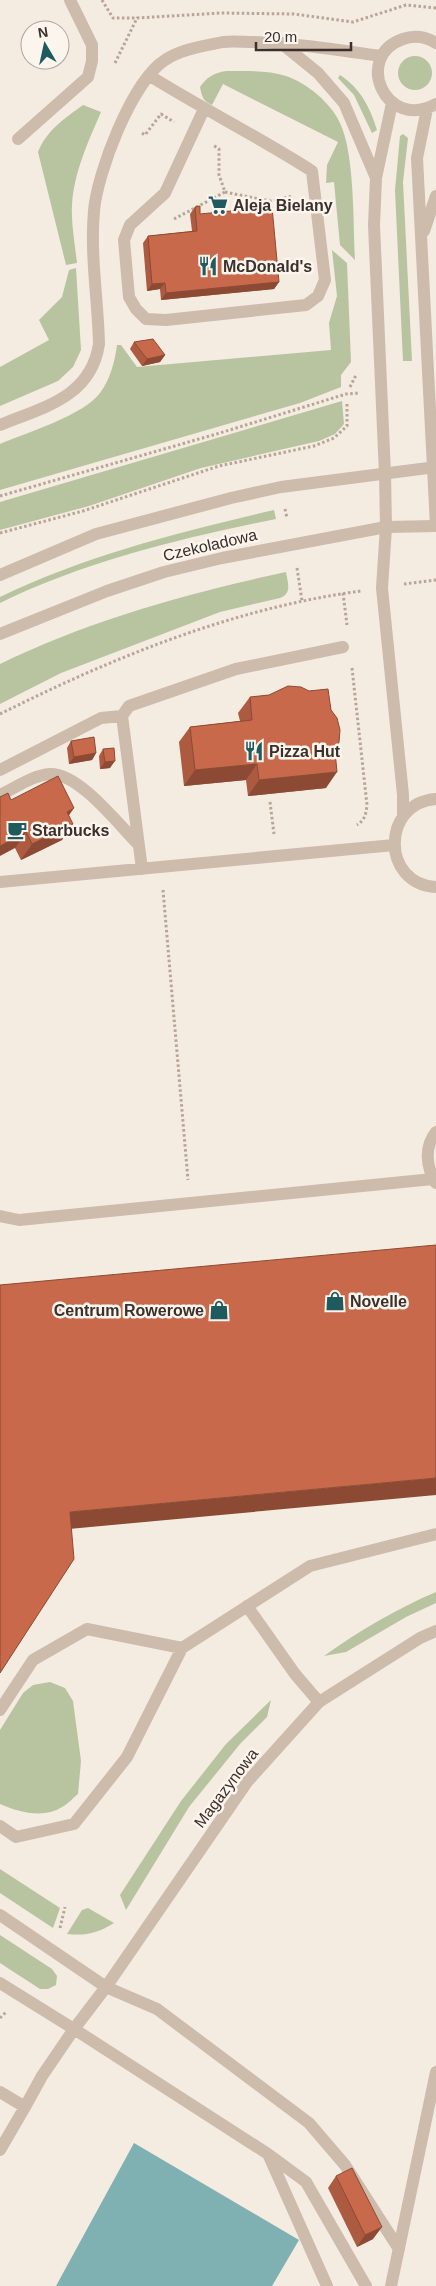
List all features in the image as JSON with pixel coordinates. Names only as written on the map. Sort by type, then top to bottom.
[{"type":"street","points":[[18,140],[88,77],[92,61],[92,45],[70,0]]},
{"type":"street","points":[[432,106],[415,111],[403,109],[392,103],[384,94],[379,82],[378,70],[381,56],[398,41],[410,37],[422,37],[436,43]]},
{"type":"street","points":[[0,425],[68,395],[82,384],[96,359],[99,336],[94,213],[96,194],[110,148],[131,102],[164,60],[184,51],[225,42],[281,43],[381,56]]},
{"type":"street","points":[[281,43],[318,73],[344,103],[376,178]]},
{"type":"street","points":[[150,76],[204,110],[264,140],[312,171],[324,280],[318,296],[306,305],[166,320],[146,319],[136,309],[129,297],[124,240],[130,224],[164,193],[204,110]]},
{"type":"street","points":[[392,103],[376,178],[374,226],[385,474],[386,527],[382,588],[403,795],[403,816]]},
{"type":"street","points":[[432,106],[417,158],[436,526]]},
{"type":"street","points":[[422,238],[436,196]]},
{"type":"street","points":[[0,575],[96,534],[180,510],[281,486],[434,467]]},
{"type":"street","name":"Czekoladowa","points":[[0,634],[98,594],[164,572],[272,547],[386,527],[436,526]]},
{"type":"street","points":[[142,869],[122,716],[129,706],[236,669],[343,647]]},
{"type":"street","points":[[0,770],[101,718],[122,716]]},
{"type":"street","points":[[0,795],[37,777],[60,775],[79,785],[138,844]]},
{"type":"street","points":[[436,798],[422,801],[403,816],[397,827],[394,845],[398,861],[411,878],[420,884],[436,887]]},
{"type":"street","points":[[0,882],[394,845]]},
{"type":"street","points":[[0,1216],[19,1220],[435,1181],[427,1158],[429,1146],[436,1132]]},
{"type":"street","points":[[0,1826],[16,1837],[74,1824],[127,1757],[182,1648],[310,1566],[436,1534]]},
{"type":"street","points":[[247,1606],[295,1674],[319,1702]]},
{"type":"street","points":[[0,1710],[34,1660],[87,1629],[182,1648]]},
{"type":"street","name":"Magazynowa","points":[[0,2150],[42,2076],[106,1987],[247,1782],[319,1702],[420,1638],[436,1631]]},
{"type":"street","points":[[0,1915],[106,1987],[157,2009],[309,2123],[345,2165],[399,2249]]},
{"type":"street","points":[[0,1983],[268,2154],[306,2182],[366,2286]]},
{"type":"street","points":[[391,2286],[436,2072]]},
{"type":"street","points":[[0,2092],[25,2107]]},
{"type":"street","points":[[268,2154],[328,2286]]},
{"type":"path","points":[[102,0],[113,18],[137,18]]},
{"type":"path","points":[[140,130],[145,135],[161,114],[181,126]]},
{"type":"path","points":[[213,145],[219,149],[219,175],[225,192]]},
{"type":"path","points":[[172,220],[225,192],[270,201],[294,195]]},
{"type":"path","points":[[270,201],[272,221]]},
{"type":"path","points":[[0,496],[220,433],[346,394],[361,393]]},
{"type":"path","points":[[0,533],[83,511],[219,466],[325,443],[341,433],[347,426],[347,402]]},
{"type":"path","points":[[297,568],[302,601]]},
{"type":"path","points":[[0,714],[72,678],[193,630],[302,601],[358,591]]},
{"type":"path","points":[[343,593],[347,628]]},
{"type":"path","points":[[351,666],[367,805],[366,814],[362,822],[354,826]]},
{"type":"path","points":[[270,802],[274,834]]},
{"type":"path","points":[[265,835],[283,834]]},
{"type":"path","points":[[161,867],[189,1186]]},
{"type":"path","points":[[59,1930],[66,1907]]},
{"type":"green space","points":[[415,56],[422,57],[427,61],[431,66],[431,80],[427,85],[422,89],[415,90],[408,89],[403,85],[399,80],[398,73],[399,66],[403,61],[408,57]]},
{"type":"green space","points":[[226,71],[264,72],[286,76],[302,83],[331,108],[340,123],[345,137],[351,171],[355,260],[340,245],[334,182],[326,183],[327,165],[338,142],[223,84],[212,105],[207,102],[203,98],[200,87],[211,76]]},
{"type":"green space","points":[[340,75],[359,92],[377,130],[372,133],[354,95],[338,78]]},
{"type":"green space","points":[[83,105],[101,112],[82,157],[73,193],[72,219],[77,263],[66,265],[38,152],[41,144],[51,131]]},
{"type":"green space","points":[[403,134],[408,138],[403,182],[412,361],[403,361],[395,190],[400,136]]},
{"type":"green space","points":[[332,250],[347,263],[351,362],[341,375],[341,387],[300,403],[0,490],[0,444],[68,416],[92,401],[104,388],[113,364],[117,345],[121,345],[137,367],[331,350],[329,323],[337,296]]},
{"type":"green space","points":[[76,268],[81,350],[73,367],[58,381],[0,406],[0,367],[49,340],[39,320],[62,297],[69,270]]},
{"type":"green space","points":[[342,401],[344,424],[335,434],[319,441],[201,468],[89,506],[0,530],[0,502]]},
{"type":"green space","points":[[274,510],[276,519],[135,552],[65,575],[0,603],[0,597],[33,582],[100,557],[169,536]]},
{"type":"green space","points":[[286,572],[288,591],[280,598],[220,612],[61,673],[0,704],[0,664],[34,648],[140,609]]},
{"type":"green space","points":[[436,1592],[436,1603],[406,1617],[346,1652],[324,1656],[378,1621]]},
{"type":"green space","points":[[50,1682],[65,1688],[73,1701],[81,1761],[78,1794],[55,1811],[47,1813],[23,1812],[0,1804],[0,1730],[23,1693],[33,1685]]},
{"type":"green space","points":[[271,1700],[267,1717],[240,1744],[189,1807],[126,1910],[120,1895],[181,1801],[226,1744]]},
{"type":"green space","points":[[0,1869],[60,1908],[53,1928],[0,1893]]},
{"type":"green space","points":[[88,1908],[114,1923],[92,1933],[80,1935],[67,1934],[82,1910]]},
{"type":"green space","points":[[0,1935],[52,1969],[57,1976],[56,1985],[48,1989],[40,1989],[0,1963]]},
{"type":"water","points":[[134,2143],[299,2240],[272,2286],[56,2286]]},
{"type":"building","name":"McDonald's","points":[[200,206],[200,214],[272,207],[279,282],[166,293],[165,283],[152,284],[148,236],[197,231],[195,207]]},
{"type":"building","points":[[153,339],[165,355],[147,359],[134,342]]},
{"type":"building","name":"Pizza Hut","points":[[288,686],[301,687],[309,691],[328,689],[331,710],[337,718],[340,730],[339,742],[335,751],[337,772],[259,780],[257,764],[195,770],[190,727],[252,720],[250,697],[269,695]]},
{"type":"building","points":[[94,737],[96,753],[74,757],[71,741]]},
{"type":"building","points":[[114,748],[115,761],[105,762],[103,749]]},
{"type":"building","points":[[58,776],[74,808],[67,812],[73,824],[32,844],[26,832],[0,846],[0,797],[8,793],[11,800]]},
{"type":"building","points":[[436,1245],[436,1478],[70,1512],[74,1559],[0,1673],[0,1285]]},
{"type":"building","points":[[352,2168],[382,2227],[365,2235],[336,2176]]},
{"type":"place","name":"Aleja Bielany","points":[[218,205]]},
{"type":"place","name":"McDonald's","points":[[208,266]]},
{"type":"place","name":"Pizza Hut","points":[[254,751]]},
{"type":"place","name":"Starbucks","points":[[17,830]]},
{"type":"place","name":"Novelle","points":[[335,1301]]},
{"type":"place","name":"Centrum Rowerowe","points":[[219,1310]]}]
